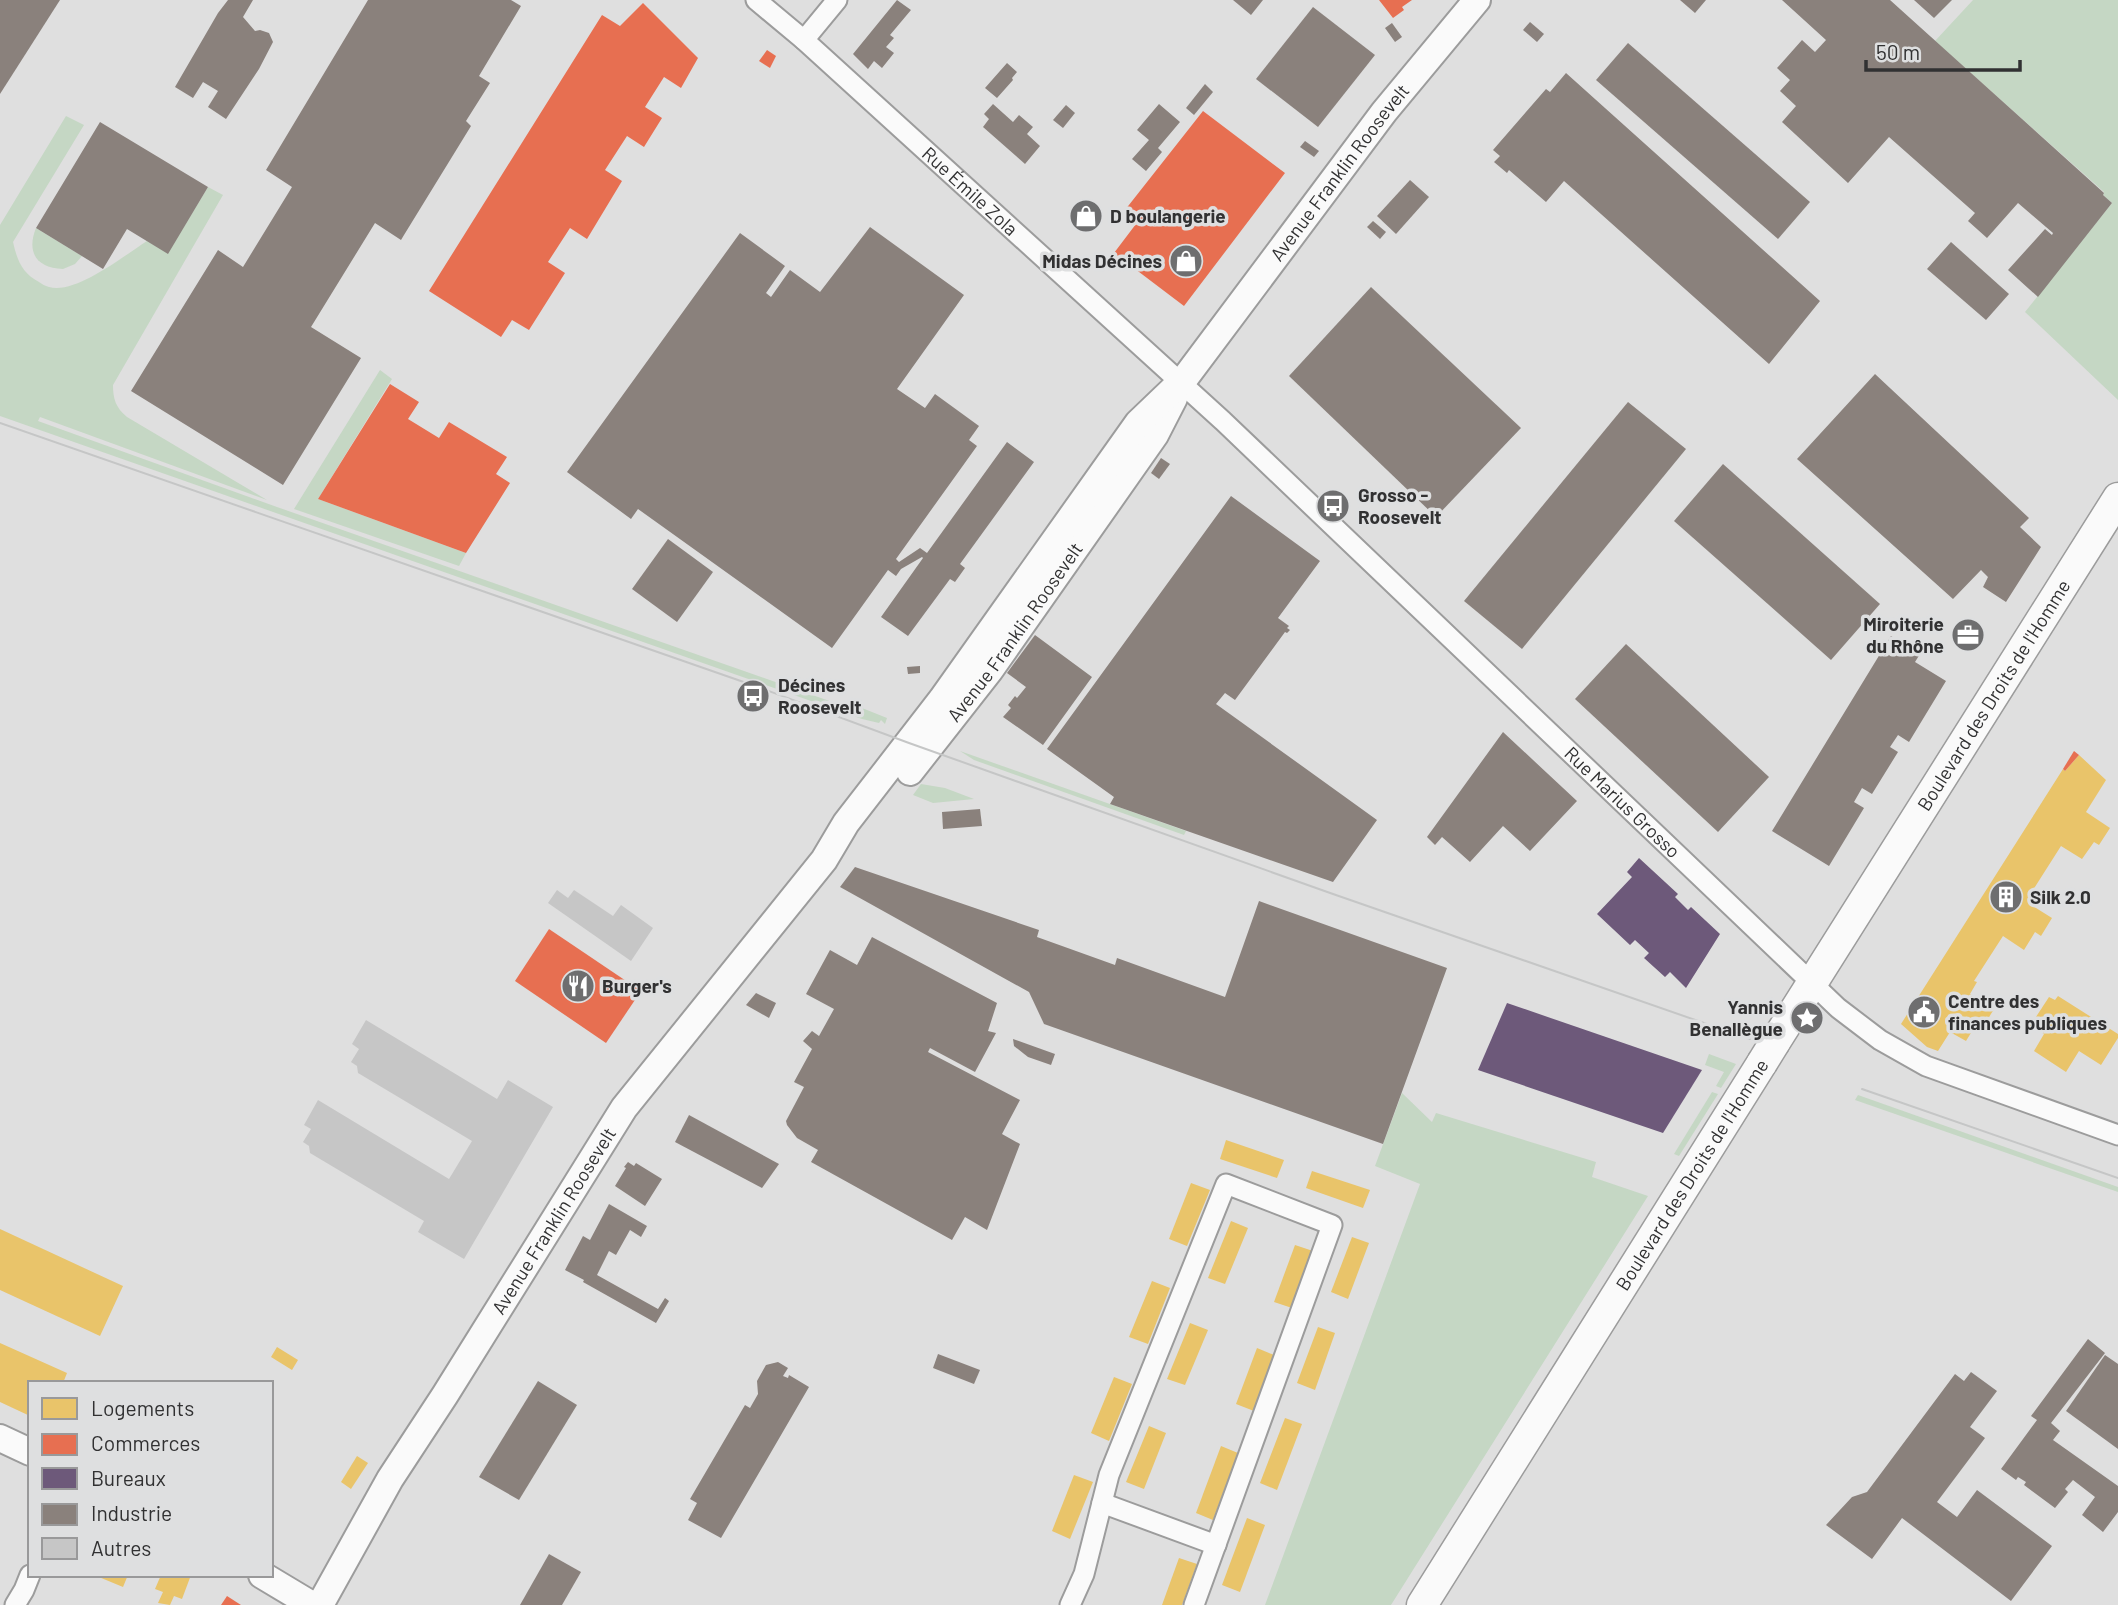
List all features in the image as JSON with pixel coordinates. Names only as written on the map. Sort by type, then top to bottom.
[{"type":"main road","name":"Boulevard des Droits de l'Homme","points":[[1422,1605],[2118,498]]},
{"type":"street","name":"Rue Émile Zola","points":[[756,0],[804,40],[1181,383]]},
{"type":"street","points":[[804,40],[837,0]]},
{"type":"street","name":"Avenue Franklin Roosevelt","points":[[320,1605],[390,1479],[446,1395],[624,1108],[824,860],[846,823],[950,705],[1138,423],[1181,383],[1384,112],[1477,0]]},
{"type":"street","name":"Rue Marius Grosso","points":[[1181,383],[1838,1008],[1880,1040],[1926,1066],[2118,1135]]},
{"type":"street","points":[[1070,1605],[1084,1574],[1109,1475],[1226,1184],[1332,1225],[1194,1605]]},
{"type":"street","points":[[0,1438],[28,1451]]},
{"type":"street","points":[[1102,1503],[1216,1545]]},
{"type":"street","points":[[15,1605],[29,1577]]},
{"type":"street","points":[[265,1577],[312,1605]]},
{"type":"green space","points":[[1973,0],[2118,0],[2118,400],[2025,312],[2112,203],[2103,195],[2104,192],[1935,41]]},
{"type":"green space","points":[[66,116],[84,125],[13,242],[21,265],[42,284],[60,288],[86,280],[147,241],[168,253],[208,187],[223,195],[113,385],[114,395],[118,407],[127,417],[267,500],[40,417],[38,421],[855,710],[857,706],[887,718],[885,724],[881,720],[879,723],[862,719],[0,416],[0,225]]},
{"type":"green space","points":[[36,228],[82,256],[75,264],[63,269],[46,266],[33,252]]},
{"type":"green space","points":[[380,370],[392,379],[318,499],[466,553],[459,566],[294,509]]},
{"type":"green space","points":[[960,751],[1186,831],[1184,835],[974,760]]},
{"type":"green space","points":[[921,784],[945,788],[974,799],[933,803],[913,795]]},
{"type":"green space","points":[[1709,1054],[1736,1064],[1721,1088],[1716,1086],[1724,1072],[1705,1065]]},
{"type":"green space","points":[[1712,1092],[1718,1094],[1679,1156],[1674,1154]]},
{"type":"green space","points":[[1402,1093],[1432,1122],[1436,1113],[1596,1162],[1592,1177],[1648,1196],[1391,1605],[1265,1605],[1420,1184],[1375,1166]]},
{"type":"green space","points":[[1858,1095],[2118,1187],[2118,1192],[1855,1100]]},
{"type":"building: Logements","name":"Silk 2.0","points":[[2079,755],[2106,780],[2086,812],[2110,828],[2099,845],[2094,842],[2082,859],[2061,846],[2033,890],[2036,892],[2028,903],[2052,918],[2041,936],[2035,932],[2024,950],[2003,936],[1974,981],[1977,982],[1970,994],[1994,1009],[1983,1027],[1977,1023],[1966,1041],[1950,1032],[1938,1051],[1927,1047],[1901,1024],[2063,769],[2065,771]]},
{"type":"building: Logements","points":[[2058,996],[2118,1034],[2101,1065],[2079,1051],[2066,1072],[2034,1051],[2044,1034],[2030,1026],[2049,997],[2055,1000]]},
{"type":"building: Logements","points":[[1226,1140],[1284,1160],[1277,1178],[1220,1159]]},
{"type":"building: Logements","points":[[1312,1171],[1370,1190],[1363,1208],[1306,1188]]},
{"type":"building: Logements","points":[[1191,1183],[1210,1190],[1187,1246],[1169,1239]]},
{"type":"building: Logements","points":[[1231,1221],[1248,1228],[1225,1284],[1208,1278]]},
{"type":"building: Logements","points":[[0,1229],[123,1286],[100,1336],[0,1290]]},
{"type":"building: Logements","points":[[1352,1237],[1369,1243],[1348,1299],[1331,1292]]},
{"type":"building: Logements","points":[[1295,1245],[1313,1251],[1292,1308],[1274,1302]]},
{"type":"building: Logements","points":[[1152,1281],[1170,1288],[1148,1344],[1129,1337]]},
{"type":"building: Logements","points":[[1190,1323],[1208,1330],[1185,1385],[1167,1379]]},
{"type":"building: Logements","points":[[1318,1327],[1335,1333],[1315,1390],[1297,1383]]},
{"type":"building: Logements","points":[[0,1343],[67,1373],[64,1381],[28,1381],[28,1415],[0,1402]]},
{"type":"building: Logements","points":[[277,1347],[298,1360],[292,1370],[271,1357]]},
{"type":"building: Logements","points":[[1257,1348],[1274,1355],[1254,1411],[1236,1404]]},
{"type":"building: Logements","points":[[1114,1377],[1132,1384],[1109,1441],[1091,1433]]},
{"type":"building: Logements","points":[[1285,1418],[1302,1424],[1277,1490],[1260,1483]]},
{"type":"building: Logements","points":[[1149,1426],[1166,1433],[1144,1489],[1126,1482]]},
{"type":"building: Logements","points":[[1221,1446],[1238,1453],[1213,1520],[1196,1513]]},
{"type":"building: Logements","points":[[357,1456],[368,1463],[351,1489],[341,1482]]},
{"type":"building: Logements","points":[[1074,1475],[1093,1482],[1070,1539],[1052,1531]]},
{"type":"building: Logements","points":[[1247,1518],[1265,1525],[1240,1592],[1222,1585]]},
{"type":"building: Logements","points":[[1179,1558],[1197,1564],[1182,1605],[1162,1605]]},
{"type":"building: Logements","points":[[99,1577],[127,1577],[123,1587]]},
{"type":"building: Logements","points":[[160,1577],[190,1577],[182,1599],[174,1596],[170,1605],[158,1603],[163,1592],[155,1589]]},
{"type":"building: Commerces","points":[[1379,0],[1412,0],[1393,18]]},
{"type":"building: Commerces","points":[[643,3],[698,58],[681,88],[664,77],[645,107],[662,118],[644,147],[627,136],[605,170],[622,181],[587,239],[570,228],[548,262],[565,273],[529,330],[512,320],[501,337],[429,291],[602,15],[620,26]]},
{"type":"building: Commerces","points":[[767,50],[776,56],[770,68],[759,61]]},
{"type":"building: Commerces","points":[[1203,111],[1285,173],[1184,306],[1114,253],[1139,220],[1125,210]]},
{"type":"building: Commerces","points":[[390,384],[419,402],[408,419],[439,438],[449,422],[507,457],[496,474],[510,483],[466,553],[318,499]]},
{"type":"building: Commerces","points":[[2074,751],[2079,755],[2065,771],[2063,769]]},
{"type":"building: Commerces","name":"Burger's","points":[[549,929],[641,991],[606,1043],[515,981]]},
{"type":"building: Commerces","points":[[227,1596],[241,1605],[221,1605]]},
{"type":"building: Bureaux","points":[[1639,858],[1678,894],[1675,897],[1688,910],[1691,907],[1720,934],[1686,988],[1670,972],[1665,977],[1644,958],[1649,953],[1635,940],[1630,945],[1597,914],[1632,877],[1627,872]]},
{"type":"building: Bureaux","points":[[1507,1003],[1702,1070],[1663,1133],[1478,1070]]},
{"type":"building: Industrie","points":[[0,0],[60,0],[0,94]]},
{"type":"building: Industrie","points":[[228,0],[253,0],[243,17],[255,31],[269,33],[273,42],[259,69],[226,119],[208,107],[218,91],[203,82],[193,98],[175,87]]},
{"type":"building: Industrie","points":[[368,0],[511,0],[521,6],[479,76],[490,83],[466,121],[471,126],[401,240],[375,223],[311,327],[361,358],[283,485],[131,391],[218,250],[243,267],[292,187],[266,170]]},
{"type":"building: Industrie","points":[[897,0],[911,10],[890,35],[894,38],[886,47],[894,53],[882,68],[874,61],[868,69],[853,54]]},
{"type":"building: Industrie","points":[[1233,0],[1263,0],[1251,15]]},
{"type":"building: Industrie","points":[[1680,0],[1706,0],[1695,13]]},
{"type":"building: Industrie","points":[[1782,0],[1890,0],[2104,193],[2112,203],[2038,297],[2008,270],[2045,229],[2052,235],[2053,233],[2018,203],[1987,238],[1968,221],[1975,213],[1889,137],[1848,183],[1782,122],[1796,106],[1780,91],[1790,80],[1777,68],[1802,40],[1815,52],[1826,40]]},
{"type":"building: Industrie","points":[[1914,0],[1952,0],[1934,18]]},
{"type":"building: Industrie","points":[[1313,7],[1375,55],[1318,127],[1256,79]]},
{"type":"building: Industrie","points":[[1530,22],[1544,34],[1537,42],[1523,30]]},
{"type":"building: Industrie","points":[[1392,23],[1402,37],[1395,42],[1385,28]]},
{"type":"building: Industrie","points":[[1628,43],[1810,202],[1778,239],[1596,80]]},
{"type":"building: Industrie","points":[[1007,63],[1017,72],[997,98],[985,88]]},
{"type":"building: Industrie","points":[[1566,73],[1820,301],[1769,364],[1564,181],[1546,202],[1509,170],[1507,173],[1494,162],[1500,156],[1493,150],[1546,89],[1550,92]]},
{"type":"building: Industrie","points":[[1205,84],[1213,92],[1194,115],[1186,108]]},
{"type":"building: Industrie","points":[[993,104],[1013,122],[1019,115],[1033,127],[1027,134],[1040,146],[1025,164],[983,127],[989,119],[984,114]]},
{"type":"building: Industrie","points":[[1159,104],[1180,122],[1158,148],[1162,152],[1146,171],[1132,159],[1149,140],[1137,130]]},
{"type":"building: Industrie","points":[[1066,105],[1075,113],[1063,128],[1053,120]]},
{"type":"building: Industrie","points":[[100,122],[208,187],[168,254],[127,229],[103,269],[36,228]]},
{"type":"building: Industrie","points":[[1305,141],[1319,151],[1314,157],[1300,147]]},
{"type":"building: Industrie","points":[[1410,180],[1429,197],[1396,234],[1377,216]]},
{"type":"building: Industrie","points":[[1373,221],[1386,232],[1380,239],[1367,227]]},
{"type":"building: Industrie","points":[[870,227],[964,295],[897,389],[925,408],[935,394],[979,426],[969,440],[977,446],[896,559],[899,562],[920,548],[927,553],[1007,442],[1034,462],[960,564],[965,568],[955,582],[950,579],[908,636],[881,617],[922,557],[901,569],[896,576],[888,570],[832,648],[638,509],[631,519],[567,472],[740,233],[785,266],[766,293],[771,297],[790,270],[820,292]]},
{"type":"building: Industrie","points":[[1951,242],[2009,294],[1986,320],[1927,269]]},
{"type":"building: Industrie","points":[[1371,287],[1521,428],[1436,517],[1289,376]]},
{"type":"building: Industrie","points":[[1875,374],[2029,518],[2020,527],[2041,547],[2006,602],[1983,587],[1988,577],[1981,570],[1953,599],[1797,459]]},
{"type":"building: Industrie","points":[[1628,402],[1686,449],[1522,649],[1464,601]]},
{"type":"building: Industrie","points":[[1161,458],[1170,464],[1159,479],[1151,473]]},
{"type":"building: Industrie","points":[[1723,464],[1880,604],[1831,660],[1674,521]]},
{"type":"building: Industrie","points":[[1231,496],[1320,561],[1278,618],[1289,626],[1287,628],[1290,630],[1285,632],[1235,700],[1225,693],[1216,704],[1377,820],[1333,882],[1110,804],[1114,797],[1047,749]]},
{"type":"building: Industrie","points":[[668,539],[713,572],[677,622],[632,589]]},
{"type":"building: Industrie","points":[[1035,635],[1092,677],[1043,745],[1003,717],[1011,708],[1008,705],[1026,687],[1007,673]]},
{"type":"building: Industrie","points":[[1891,636],[1920,654],[1915,662],[1946,681],[1909,742],[1898,735],[1890,747],[1898,752],[1872,794],[1862,788],[1854,802],[1864,808],[1829,866],[1772,831]]},
{"type":"building: Industrie","points":[[1626,644],[1769,777],[1718,832],[1575,699]]},
{"type":"building: Industrie","points":[[920,666],[920,673],[908,674],[907,667]]},
{"type":"building: Industrie","points":[[1503,732],[1577,801],[1530,851],[1503,826],[1470,862],[1442,837],[1435,845],[1427,837]]},
{"type":"building: Industrie","points":[[980,809],[982,826],[943,829],[942,812]]},
{"type":"building: Industrie","points":[[855,867],[1039,930],[1037,937],[1115,965],[1117,958],[1225,997],[1259,901],[1447,968],[1383,1144],[1044,1024],[1029,992],[840,887]]},
{"type":"building: Industrie","points":[[872,937],[997,1003],[988,1031],[996,1033],[975,1072],[930,1048],[928,1052],[1020,1100],[1002,1134],[1020,1144],[987,1230],[965,1217],[952,1240],[811,1162],[818,1150],[797,1138],[787,1125],[786,1121],[804,1087],[794,1082],[812,1049],[803,1041],[812,1031],[819,1036],[834,1009],[806,994],[830,950],[857,965]]},
{"type":"building: Industrie","points":[[756,993],[776,1003],[769,1018],[746,1005]]},
{"type":"building: Industrie","points":[[1013,1039],[1055,1054],[1051,1065],[1028,1057],[1014,1046]]},
{"type":"building: Industrie","points":[[689,1115],[779,1164],[762,1188],[675,1142]]},
{"type":"building: Industrie","points":[[628,1162],[634,1166],[636,1163],[662,1179],[645,1206],[615,1186]]},
{"type":"building: Industrie","points":[[609,1204],[647,1226],[641,1237],[630,1230],[616,1255],[609,1251],[597,1275],[658,1309],[665,1298],[669,1301],[656,1323],[565,1270],[583,1236],[590,1240]]},
{"type":"building: Industrie","points":[[2088,1339],[2105,1353],[2051,1423],[2060,1431],[2053,1440],[2118,1486],[2118,1512],[2103,1532],[2082,1515],[2095,1497],[2073,1480],[2065,1489],[2068,1492],[2055,1508],[2024,1485],[2026,1482],[2018,1477],[2016,1480],[2001,1469],[2037,1420],[2031,1416]]},
{"type":"building: Industrie","points":[[938,1354],[980,1370],[974,1384],[933,1368]]},
{"type":"building: Industrie","points":[[2105,1355],[2118,1364],[2118,1449],[2066,1411]]},
{"type":"building: Industrie","points":[[778,1362],[788,1368],[783,1376],[788,1378],[789,1375],[809,1387],[721,1538],[688,1520],[697,1503],[690,1499],[745,1405],[750,1408],[758,1394],[757,1381],[766,1365]]},
{"type":"building: Industrie","points":[[1971,1372],[1997,1391],[1970,1427],[1985,1438],[1937,1502],[1957,1517],[1977,1490],[2052,1546],[2011,1601],[1902,1518],[1872,1559],[1826,1525],[1852,1497],[1867,1492],[1955,1374],[1964,1381]]},
{"type":"building: Industrie","points":[[538,1381],[577,1405],[519,1500],[479,1477]]},
{"type":"building: Industrie","points":[[549,1554],[581,1572],[562,1605],[520,1605]]},
{"type":"building: Autres","points":[[557,890],[568,898],[574,890],[613,916],[621,905],[653,928],[631,961],[548,903]]},
{"type":"building: Autres","points":[[366,1020],[497,1099],[508,1080],[553,1107],[464,1259],[418,1232],[424,1221],[310,1153],[309,1146],[303,1142],[311,1129],[304,1125],[318,1100],[449,1179],[472,1141],[358,1073],[357,1066],[351,1062],[359,1049],[352,1044]]},
{"type":"tram line","points":[[0,423],[758,687],[1333,894],[1750,1039]]},
{"type":"tram line","points":[[1862,1089],[2118,1178]]},
{"type":"place","name":"D boulangerie","points":[[1086,216]]},
{"type":"place","name":"Midas Décines","points":[[1186,261]]},
{"type":"place","name":"Grosso - Roosevelt","points":[[1333,506]]},
{"type":"place","name":"Miroiterie du Rhône","points":[[1968,635]]},
{"type":"place","name":"Décines Roosevelt","points":[[753,696]]},
{"type":"place","name":"Silk 2.0","points":[[2006,897]]},
{"type":"place","name":"Burger's","points":[[578,986]]},
{"type":"place","name":"Centre des finances publiques","points":[[1924,1012]]},
{"type":"place","name":"Yannis Benallègue","points":[[1807,1018]]}]
